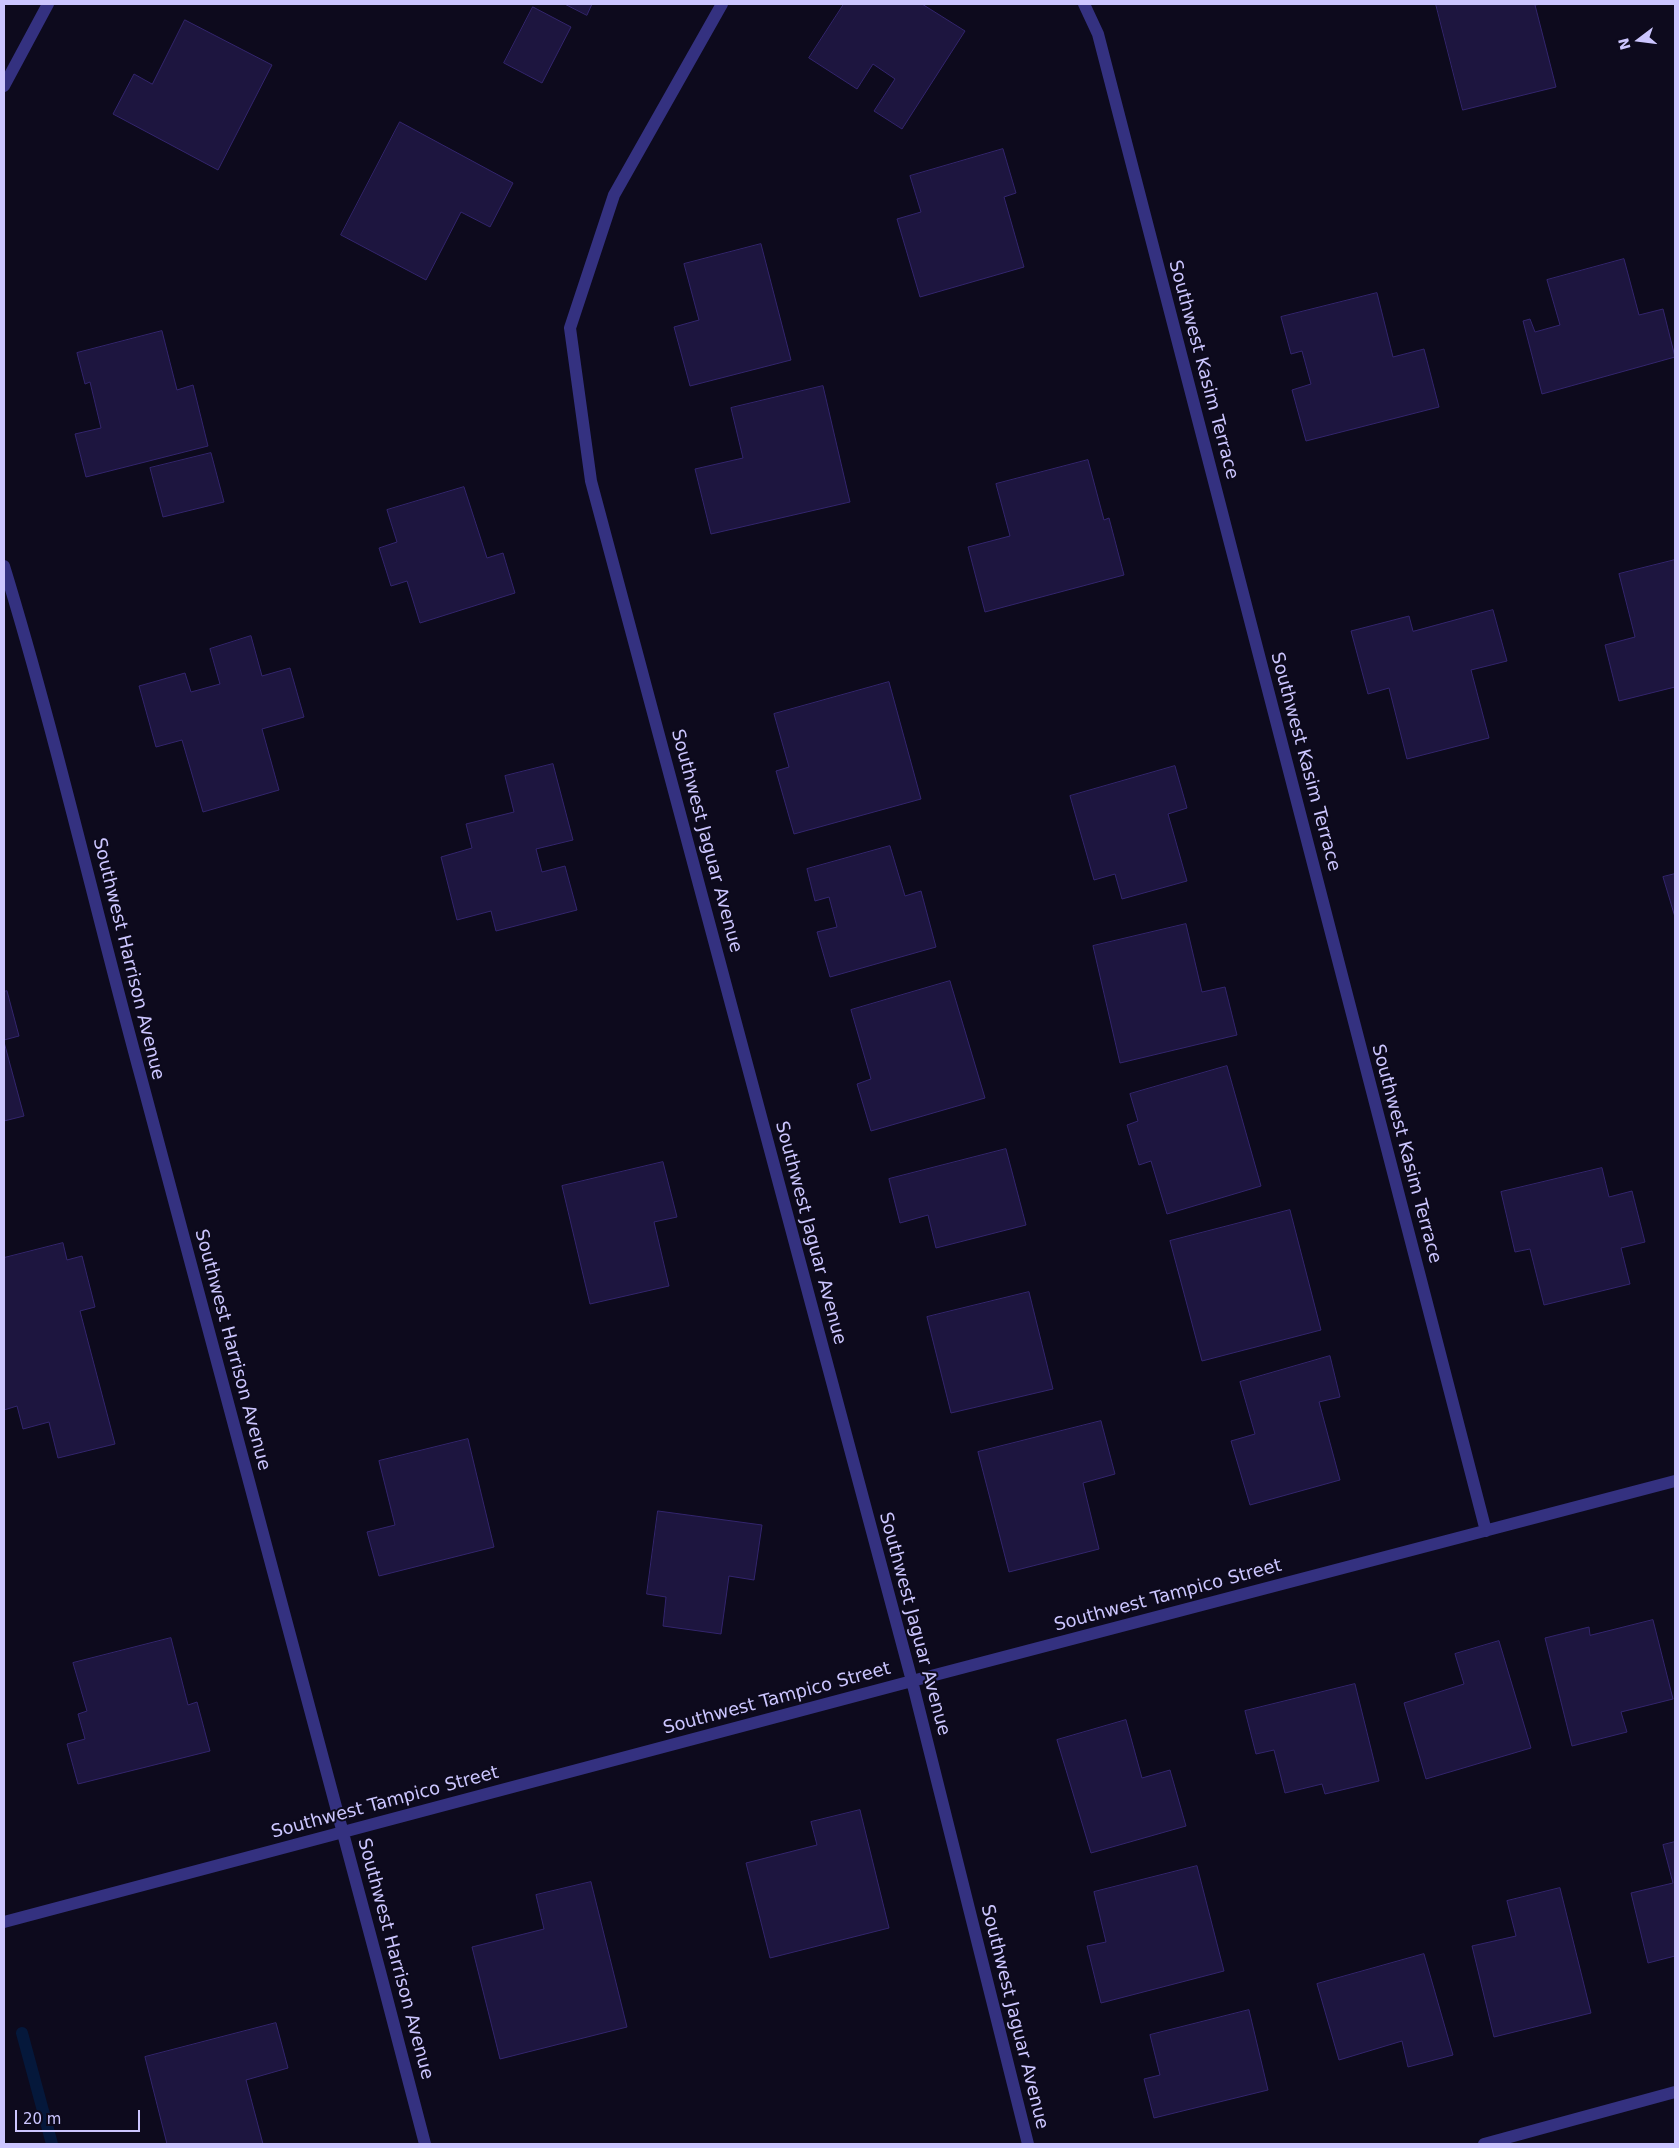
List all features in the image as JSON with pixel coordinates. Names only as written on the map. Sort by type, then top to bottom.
[{"type":"street","points":[[4,86],[48,4]]},
{"type":"street","name":"Southwest Jaguar Avenue","points":[[722,4],[614,195],[570,328],[591,482],[912,1681],[1028,2144]]},
{"type":"street","name":"Southwest Kasim Terrace","points":[[1084,4],[1098,34],[1486,1531]]},
{"type":"street","name":"Southwest Harrison Avenue","points":[[4,566],[24,630],[66,786],[141,1078],[344,1832],[425,2144]]},
{"type":"street","name":"Southwest Tampico Street","points":[[4,1922],[1675,1481]]},
{"type":"street","points":[[1484,2144],[1675,2092]]},
{"type":"building","points":[[565,4],[592,4],[587,15]]},
{"type":"building","points":[[844,4],[922,4],[965,31],[902,129],[874,111],[895,79],[873,64],[857,89],[809,58]]},
{"type":"building","points":[[1436,4],[1542,4],[1535,5],[1556,87],[1463,110]]},
{"type":"building","points":[[533,7],[571,27],[542,83],[504,63]]},
{"type":"building","points":[[185,20],[272,65],[218,170],[113,114],[134,74],[152,84]]},
{"type":"building","points":[[400,122],[513,183],[490,227],[461,212],[426,280],[341,235]]},
{"type":"building","points":[[1003,149],[1016,193],[1004,197],[1024,267],[920,297],[897,219],[921,212],[910,176]]},
{"type":"building","points":[[761,244],[791,360],[690,386],[674,327],[699,320],[684,264]]},
{"type":"building","points":[[1624,259],[1639,315],[1663,309],[1675,357],[1542,394],[1523,321],[1530,319],[1535,332],[1560,325],[1547,280]]},
{"type":"building","points":[[1377,293],[1393,357],[1424,349],[1439,407],[1306,441],[1292,390],[1311,384],[1302,351],[1291,354],[1281,317]]},
{"type":"building","points":[[162,331],[177,390],[193,385],[208,446],[86,477],[75,434],[101,428],[90,382],[85,384],[77,353]]},
{"type":"building","points":[[823,386],[850,502],[711,534],[695,469],[743,458],[731,408]]},
{"type":"building","points":[[211,453],[224,502],[163,517],[150,468]]},
{"type":"building","points":[[1088,460],[1104,520],[1109,518],[1124,575],[985,612],[968,547],[1010,536],[996,484]]},
{"type":"building","points":[[464,487],[487,558],[503,553],[515,593],[420,623],[407,581],[391,586],[379,548],[397,542],[387,510]]},
{"type":"building","points":[[1675,560],[1675,687],[1619,701],[1605,645],[1635,637],[1619,574]]},
{"type":"building","points":[[1493,610],[1507,661],[1471,670],[1489,738],[1407,759],[1389,688],[1368,694],[1351,631],[1409,616],[1413,631]]},
{"type":"building","points":[[251,636],[262,676],[290,668],[304,717],[262,729],[279,790],[203,812],[182,740],[156,747],[139,686],[185,673],[191,692],[220,684],[210,649]]},
{"type":"building","points":[[889,682],[921,799],[794,834],[776,771],[789,767],[774,714]]},
{"type":"building","points":[[553,764],[573,840],[536,849],[542,872],[565,866],[577,910],[496,931],[491,911],[457,920],[441,857],[472,848],[466,824],[514,812],[505,776]]},
{"type":"building","points":[[1175,766],[1187,808],[1168,814],[1187,881],[1122,899],[1115,874],[1094,880],[1070,796]]},
{"type":"building","points":[[890,846],[905,896],[921,891],[936,947],[830,977],[817,932],[837,927],[829,897],[815,901],[807,869]]},
{"type":"building","points":[[1675,874],[1675,917],[1663,877]]},
{"type":"building","points":[[1186,924],[1202,992],[1225,987],[1237,1035],[1120,1063],[1093,946]]},
{"type":"building","points":[[950,981],[985,1098],[871,1131],[857,1084],[871,1079],[851,1010]]},
{"type":"building","points":[[7,991],[19,1036],[4,1040],[4,992]]},
{"type":"building","points":[[4,1042],[24,1116],[4,1121]]},
{"type":"building","points":[[1227,1066],[1261,1186],[1167,1214],[1151,1161],[1139,1165],[1127,1125],[1138,1121],[1130,1094]]},
{"type":"building","points":[[1006,1149],[1026,1225],[936,1248],[928,1215],[900,1223],[889,1179]]},
{"type":"building","points":[[663,1162],[677,1217],[654,1222],[669,1286],[590,1304],[562,1186]]},
{"type":"building","points":[[1602,1168],[1609,1197],[1632,1191],[1645,1242],[1621,1248],[1630,1284],[1544,1305],[1530,1249],[1515,1252],[1501,1192]]},
{"type":"building","points":[[1290,1210],[1321,1330],[1202,1361],[1170,1241]]},
{"type":"building","points":[[63,1243],[67,1260],[82,1256],[95,1307],[80,1311],[115,1444],[58,1458],[49,1422],[23,1429],[17,1406],[4,1410],[4,1258]]},
{"type":"building","points":[[1029,1292],[1053,1389],[951,1413],[927,1317]]},
{"type":"building","points":[[1330,1356],[1340,1397],[1319,1402],[1340,1480],[1250,1505],[1231,1441],[1255,1434],[1240,1382]]},
{"type":"building","points":[[1101,1421],[1115,1474],[1083,1483],[1099,1549],[1009,1572],[978,1452]]},
{"type":"building","points":[[468,1439],[494,1547],[379,1576],[367,1532],[395,1525],[379,1461]]},
{"type":"building","points":[[658,1511],[762,1525],[754,1580],[729,1576],[721,1634],[663,1626],[666,1597],[647,1594]]},
{"type":"building","points":[[1653,1620],[1673,1699],[1621,1712],[1627,1732],[1572,1746],[1545,1638],[1589,1627],[1590,1635]]},
{"type":"building","points":[[171,1638],[188,1705],[197,1702],[210,1751],[78,1784],[67,1744],[85,1739],[78,1714],[87,1711],[73,1663]]},
{"type":"building","points":[[1499,1641],[1531,1748],[1426,1779],[1404,1703],[1464,1684],[1455,1654]]},
{"type":"building","points":[[1355,1684],[1379,1781],[1325,1794],[1322,1784],[1285,1793],[1274,1750],[1256,1754],[1245,1711]]},
{"type":"building","points":[[1126,1720],[1142,1778],[1170,1770],[1186,1826],[1091,1853],[1057,1740]]},
{"type":"building","points":[[860,1810],[889,1928],[770,1958],[746,1863],[817,1845],[811,1822]]},
{"type":"building","points":[[1675,1842],[1675,1956],[1648,1963],[1631,1893],[1673,1883],[1663,1845]]},
{"type":"building","points":[[1197,1866],[1224,1971],[1101,2003],[1087,1946],[1106,1942],[1094,1892]]},
{"type":"building","points":[[591,1882],[627,2027],[500,2059],[472,1947],[544,1929],[536,1895]]},
{"type":"building","points":[[1560,1888],[1591,2013],[1494,2037],[1472,1946],[1516,1936],[1507,1901]]},
{"type":"building","points":[[1424,1954],[1453,2055],[1408,2067],[1402,2041],[1339,2060],[1317,1984]]},
{"type":"building","points":[[1249,2010],[1268,2090],[1154,2118],[1144,2079],[1160,2075],[1150,2035]]},
{"type":"building","points":[[276,2023],[288,2068],[246,2080],[263,2144],[167,2144],[145,2057]]},
{"type":"waterway","points":[[22,2033],[52,2144]]}]
